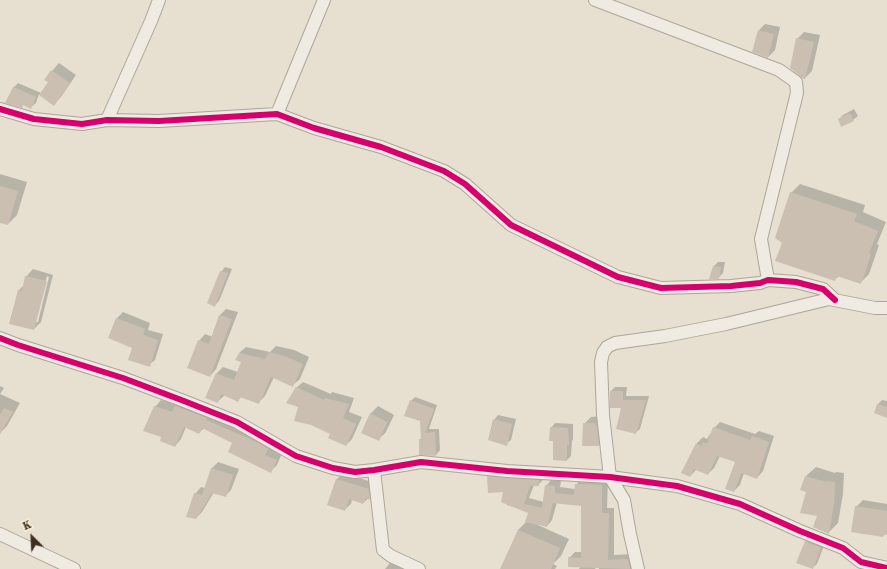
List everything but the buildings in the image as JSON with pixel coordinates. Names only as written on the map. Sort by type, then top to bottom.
[{"type":"street","points":[[107,120],[159,0]]},
{"type":"street","points":[[277,114],[324,0]]},
{"type":"street","points":[[595,0],[779,70],[796,82],[797,93],[761,239],[768,280]]},
{"type":"street","points":[[0,108],[34,119],[82,124],[107,120],[159,122],[277,114],[314,128],[381,147],[444,171],[465,184],[511,224],[618,277],[661,288],[731,286],[760,283],[768,280],[796,282],[823,288],[835,300]]},
{"type":"street","points":[[638,569],[624,500],[610,477],[603,415],[601,362],[603,353],[607,347],[615,343],[665,336],[726,324],[829,299],[875,308],[887,308]]},
{"type":"street","points":[[0,338],[123,378],[191,403],[237,422],[296,456],[333,468],[355,472],[421,462],[508,471],[610,477],[678,486],[740,504],[800,531],[843,548],[862,566],[887,568]]},
{"type":"street","points":[[374,470],[383,550],[419,569]]},
{"type":"street","points":[[0,534],[74,569]]},
{"type":"cycle path","points":[[0,109],[34,119],[82,124],[107,120],[159,121],[277,114],[314,128],[381,147],[444,171],[465,184],[511,225],[618,277],[661,288],[731,286],[760,283],[768,280],[796,282],[823,289],[835,300]]},
{"type":"cycle path","points":[[0,338],[123,378],[184,401],[237,422],[296,456],[333,468],[355,472],[421,462],[507,471],[610,477],[677,486],[740,504],[800,531],[843,548],[861,562],[887,568]]}]
